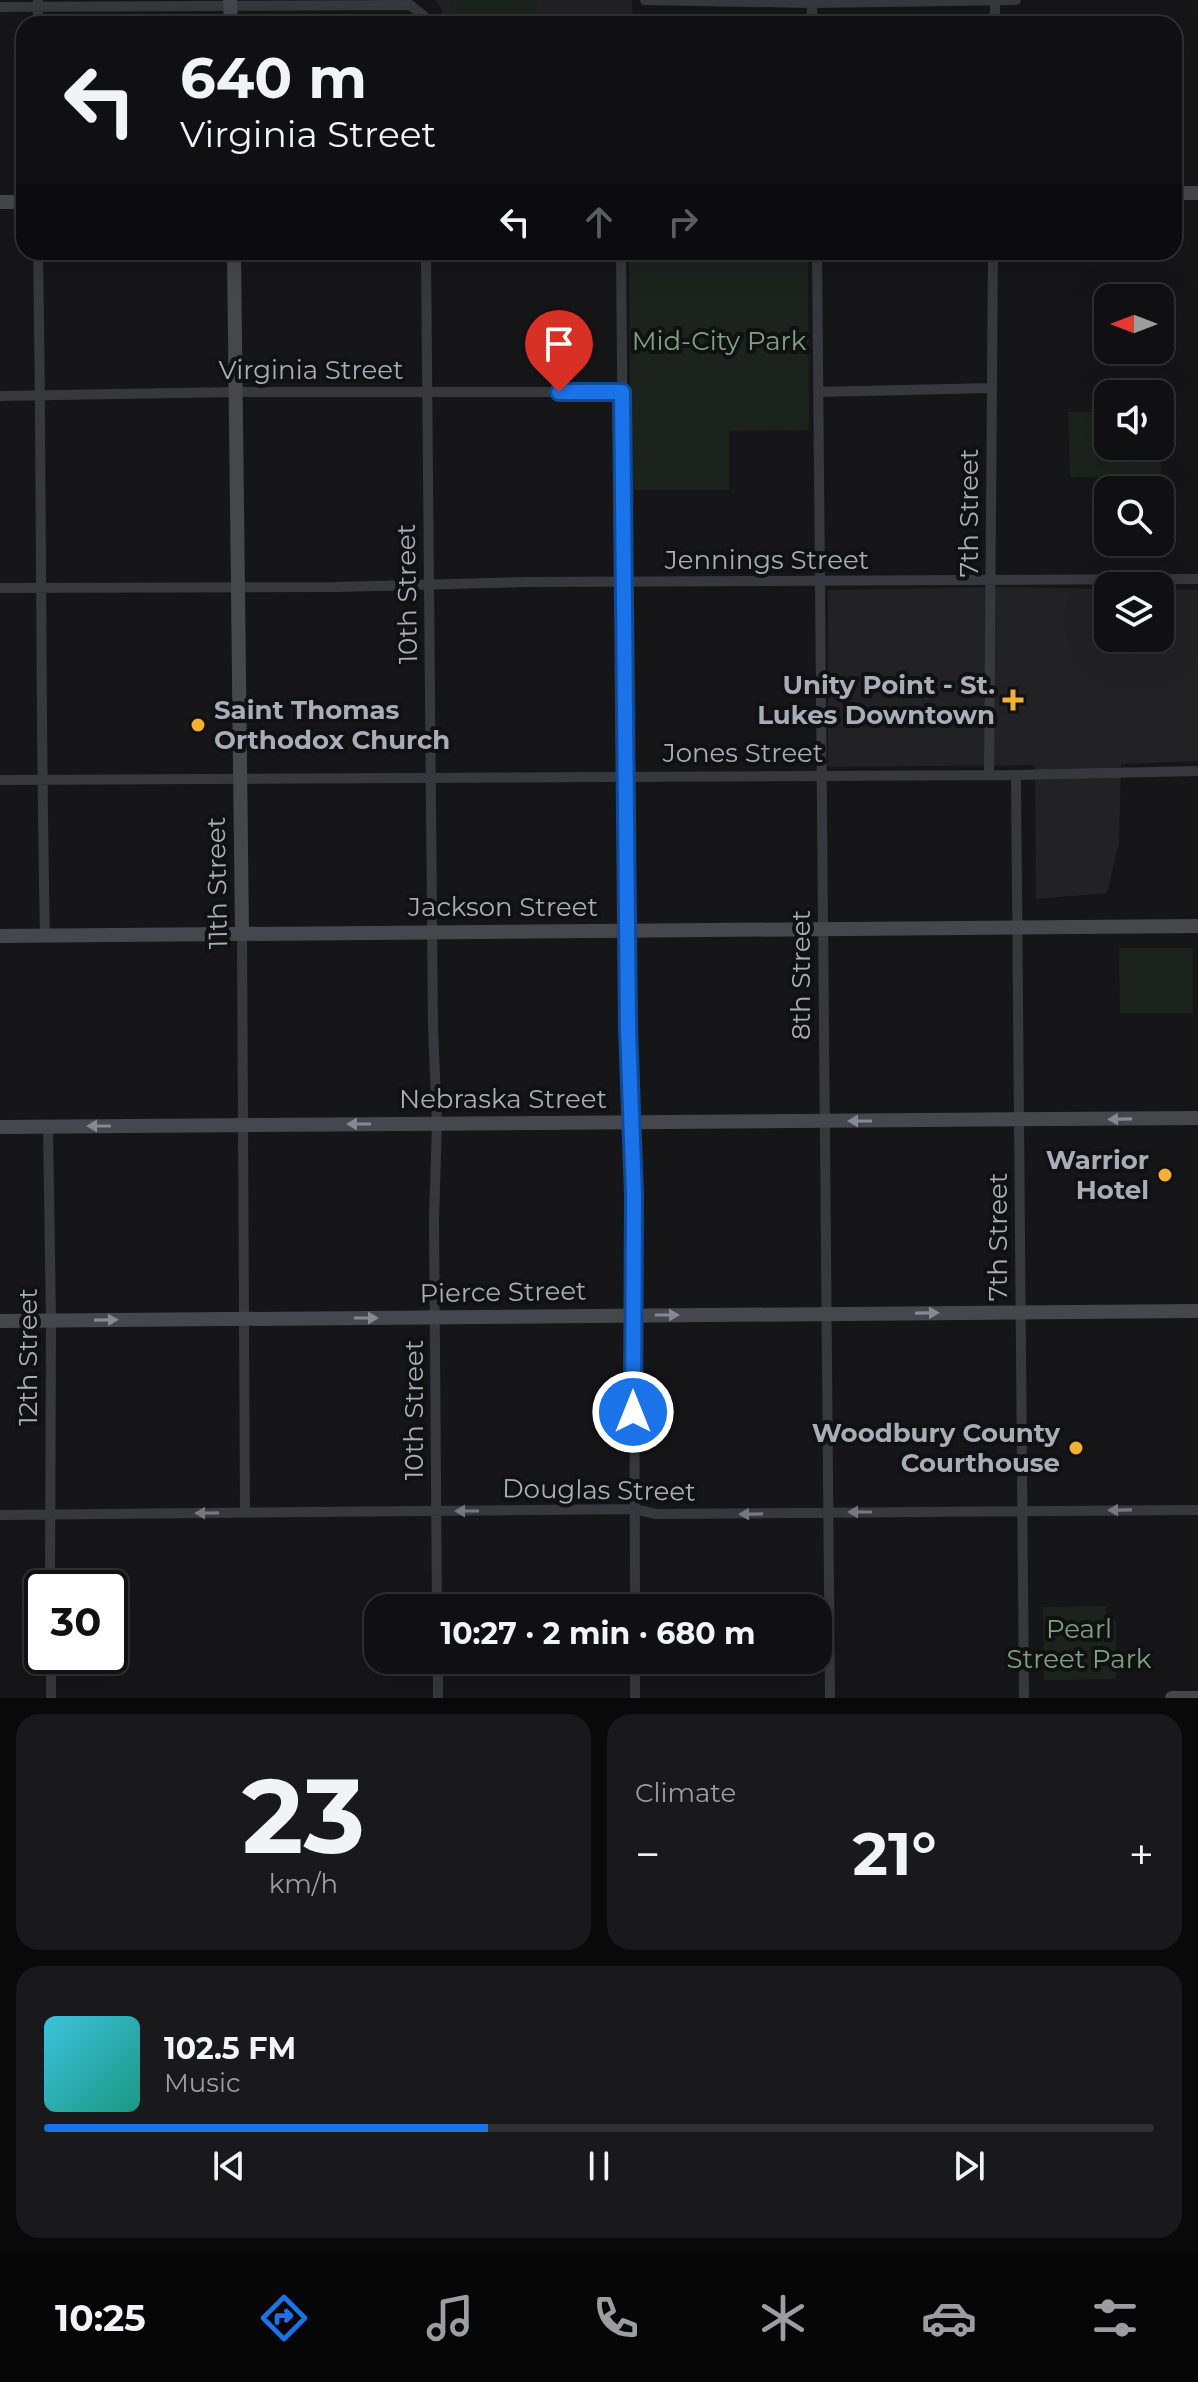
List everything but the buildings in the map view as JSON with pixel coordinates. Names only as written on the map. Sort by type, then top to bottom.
[{"type":"main road","name":"11th Street","points":[[234,260],[242,932]]},
{"type":"main road","name":"Jackson Street","points":[[0,936],[1198,926]]},
{"type":"main road","name":"Nebraska Street","points":[[0,1127],[1198,1118]]},
{"type":"main road","name":"Pierce Street","points":[[0,1321],[1198,1311]]},
{"type":"main road","points":[[1172,1698],[1198,1698]]},
{"type":"street","points":[[645,0],[812,3],[1016,0]]},
{"type":"street","points":[[0,7],[230,2],[410,5],[420,16]]},
{"type":"street","points":[[812,3],[812,16]]},
{"type":"street","points":[[38,260],[43,587],[41,780],[45,935]]},
{"type":"street","name":"10th Street","points":[[426,260],[430,779],[437,1123],[437,1594]]},
{"type":"street","points":[[621,260],[627,930],[633,1122],[635,1594]]},
{"type":"street","name":"8th Street","points":[[817,260],[830,1698]]},
{"type":"street","name":"7th Street","points":[[989,775],[993,260]]},
{"type":"street","points":[[818,392],[992,388]]},
{"type":"street","name":"Virginia Street","points":[[0,396],[235,392],[622,392]]},
{"type":"street","name":"Jennings Street","points":[[0,588],[1198,579]]},
{"type":"street","name":"Jones Street","points":[[0,780],[1016,775],[1198,771]]},
{"type":"street","name":"7th Street","points":[[1016,775],[1024,1698]]},
{"type":"street","name":"11th Street","points":[[242,932],[245,1513]]},
{"type":"street","name":"12th Street","points":[[48,1126],[50,1570]]},
{"type":"street","name":"Douglas Street","points":[[0,1515],[634,1509],[656,1514],[1198,1510]]},
{"type":"street","points":[[51,1674],[51,1698]]},
{"type":"street","points":[[438,1674],[438,1698]]},
{"type":"street","points":[[635,1674],[635,1698]]},
{"type":"shaded area","points":[[436,0],[632,0],[633,16],[442,16]]},
{"type":"shaded area","name":"Unity Point - St. Lukes Downtown","points":[[1094,589],[1094,652],[1174,652],[1174,589],[1198,590],[1198,761],[1121,764],[1119,842],[1107,893],[1036,899],[1035,765],[828,767],[828,590]]},
{"type":"green space","points":[[449,0],[538,0],[538,16],[456,16]]},
{"type":"green space","name":"Mid-City Park","points":[[629,260],[808,260],[809,430],[729,431],[729,490],[631,490]]},
{"type":"green space","points":[[1068,412],[1094,412],[1094,460],[1160,460],[1161,476],[1070,477]]},
{"type":"green space","points":[[1119,948],[1193,948],[1193,1013],[1120,1013]]},
{"type":"green space","name":"Pearl Street Park","points":[[1106,1606],[1106,1620],[1116,1621],[1116,1679],[1044,1680],[1043,1607]]},
{"type":"place","name":"Unity Point - St. Lukes Downtown","points":[[1013,700]]},
{"type":"place","name":"Saint Thomas Orthodox Church","points":[[198,725]]},
{"type":"place","name":"Warrior Hotel","points":[[1165,1175]]},
{"type":"place","name":"Woodbury County Courthouse","points":[[1076,1448]]},
{"type":"route","points":[[559,392],[622,392],[628,1028],[634,1195],[633,1412]]}]
